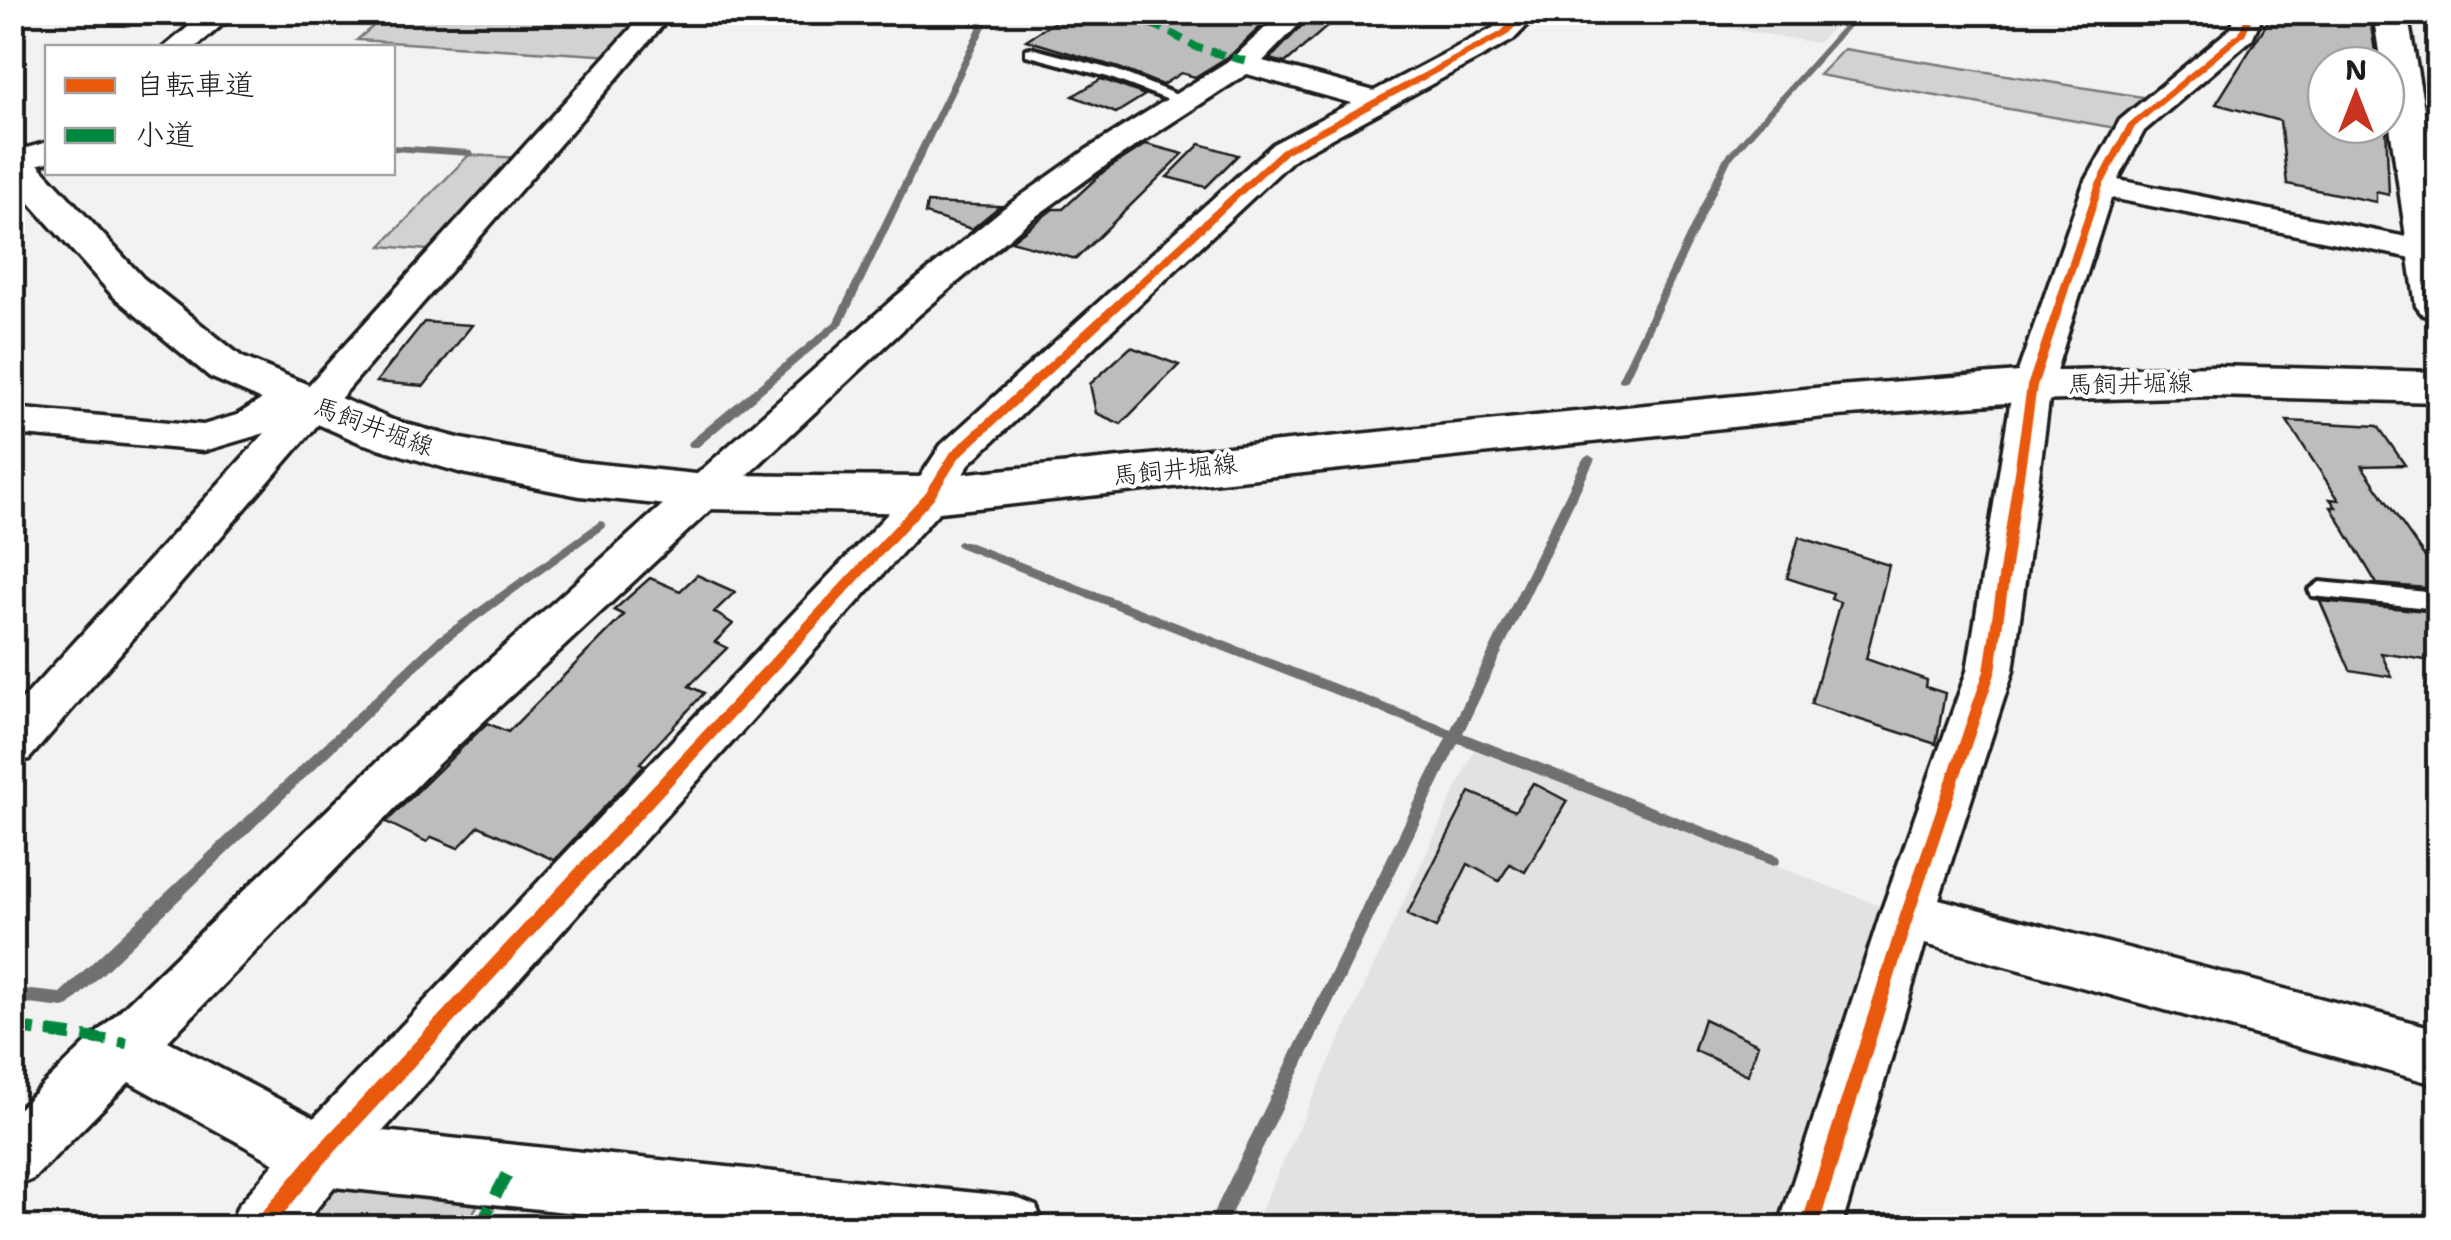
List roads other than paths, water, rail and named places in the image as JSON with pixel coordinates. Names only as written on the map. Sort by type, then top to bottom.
[{"type":"main road","points":[[2390,12],[2438,306]]},
{"type":"main road","name":"馬飼井堀線","points":[[25,158],[128,287],[226,367],[378,432],[462,456],[580,479],[705,492],[930,494],[1825,402],[2032,386],[2213,381],[2438,387]]},
{"type":"street","points":[[181,45],[224,12]]},
{"type":"street","points":[[204,45],[247,12]]},
{"type":"street","points":[[12,421],[204,438],[251,424],[303,401],[339,379],[661,12]]},
{"type":"street","points":[[12,1158],[422,750],[908,306],[1016,215],[1097,157],[1243,64],[1298,12]]},
{"type":"street","points":[[260,1228],[321,1155],[930,494],[955,455],[1284,151],[1372,100],[1503,34],[1528,12]]},
{"type":"street","points":[[1809,1228],[1907,914],[1990,672],[2032,386],[2099,186],[2130,126],[2242,32],[2251,12]]},
{"type":"street","points":[[1243,64],[1372,100]]},
{"type":"street","points":[[2099,186],[2427,251]]},
{"type":"street","points":[[12,745],[272,452],[303,401]]},
{"type":"street","points":[[204,438],[206,447],[272,452]]},
{"type":"street","points":[[1907,914],[2438,1058]]},
{"type":"street","points":[[122,1047],[321,1155],[1014,1228]]},
{"type":"lane","points":[[1030,52],[1113,74],[1187,102]]},
{"type":"lane","points":[[2320,590],[2438,600]]},
{"type":"waterway","points":[[694,444],[838,324],[989,12]]},
{"type":"waterway","points":[[1623,379],[1727,159],[1860,12]]},
{"type":"waterway","points":[[395,148],[470,153]]},
{"type":"waterway","points":[[1454,736],[1589,459]]},
{"type":"waterway","points":[[12,995],[63,1001],[439,642],[600,525]]},
{"type":"waterway","points":[[962,544],[1454,736]]},
{"type":"waterway","points":[[1220,1218],[1454,736]]},
{"type":"waterway","points":[[1454,736],[1773,860]]}]
